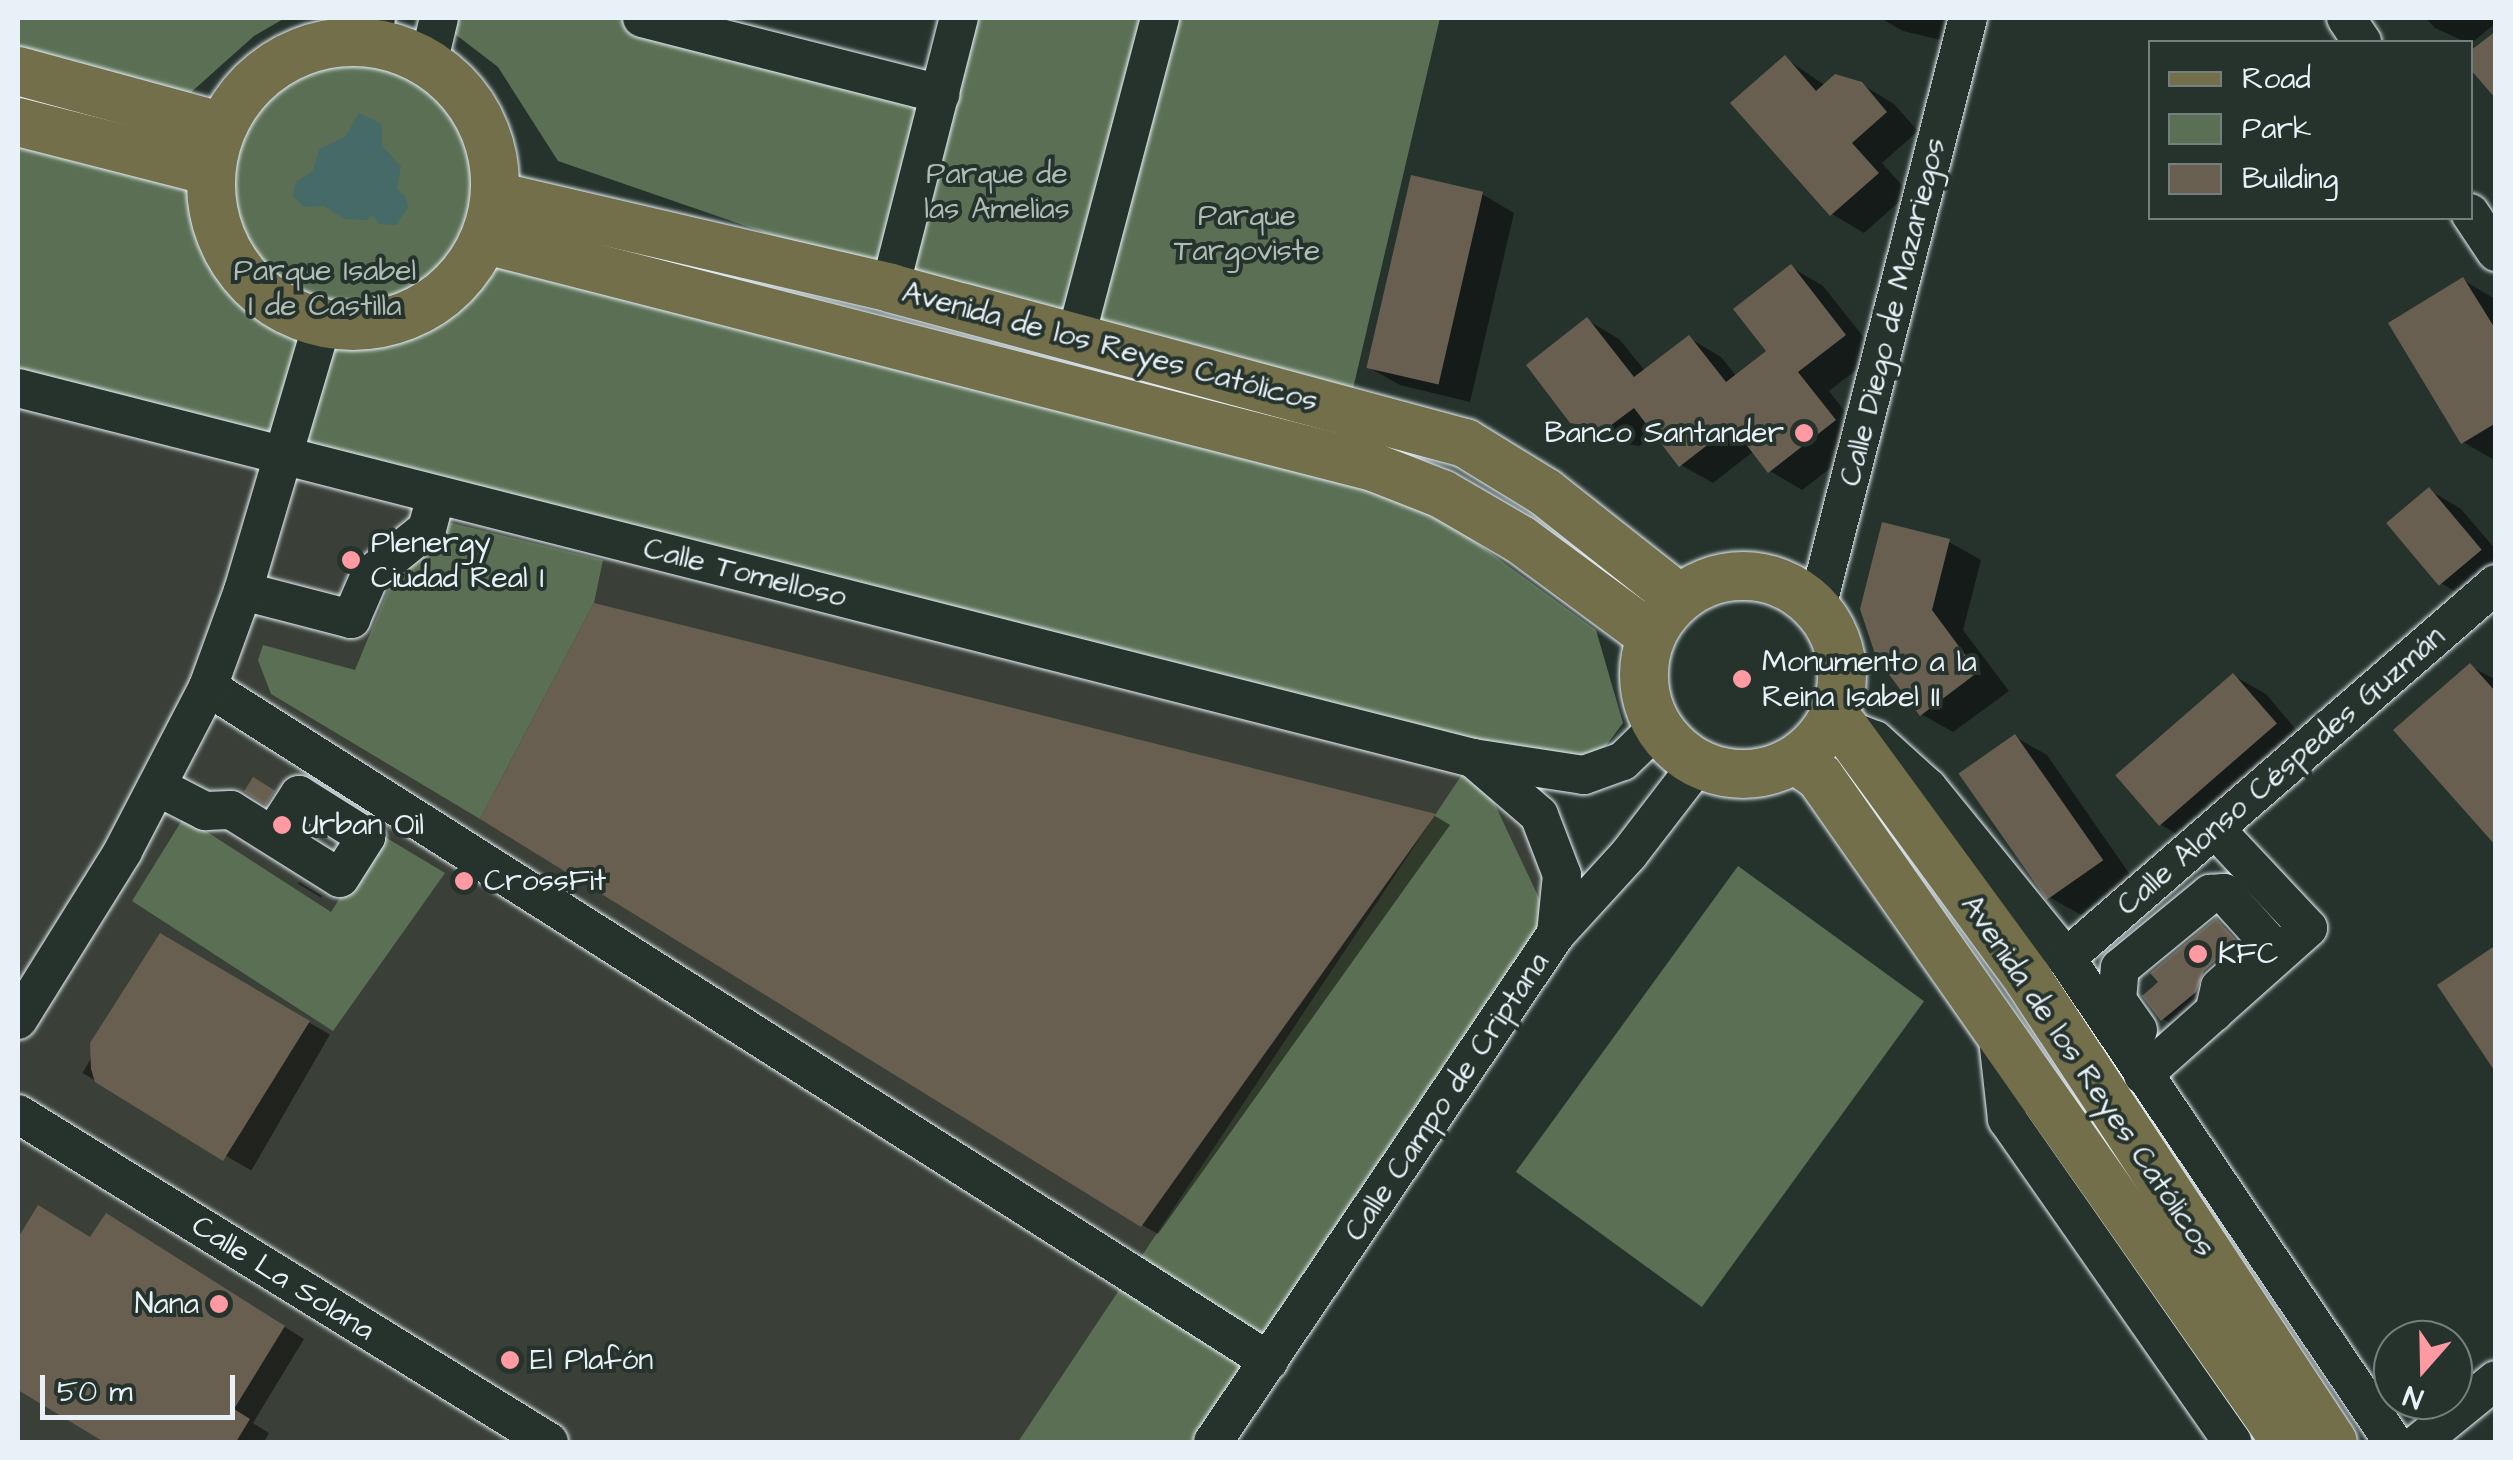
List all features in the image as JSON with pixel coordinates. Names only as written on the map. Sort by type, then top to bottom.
[{"type":"main road","points":[[373,31],[428,64],[442,71],[480,116],[494,152],[491,218],[459,282],[420,311],[373,326],[322,324],[268,299],[240,272],[215,224],[210,171],[221,126],[249,85],[291,54],[373,31]]},
{"type":"main road","points":[[18,71],[221,126]]},
{"type":"main road","points":[[18,122],[210,171]]},
{"type":"main road","name":"Avenida de los Reyes Católicos","points":[[491,218],[890,288],[1465,443],[1545,492],[1679,598]]},
{"type":"main road","name":"Avenida de los Reyes Católicos","points":[[491,218],[1373,467],[1442,494],[1520,540],[1650,636]]},
{"type":"main road","points":[[1728,576],[1754,576],[1778,581],[1817,607],[1837,640],[1843,672],[1840,721],[1796,760],[1756,774],[1727,773],[1698,764],[1658,728],[1645,694],[1643,674],[1650,636],[1679,598],[1728,576]]},
{"type":"main road","name":"Avenida de los Reyes Católicos","points":[[1840,721],[2028,979],[2333,1442]]},
{"type":"main road","name":"Avenida de los Reyes Católicos","points":[[1796,760],[1820,777],[2286,1442]]},
{"type":"street","points":[[428,64],[439,18]]},
{"type":"street","points":[[642,18],[940,94]]},
{"type":"street","points":[[890,288],[959,18]]},
{"type":"street","points":[[1075,340],[1160,18]]},
{"type":"street","name":"Calle Diego de Mazariegos","points":[[1817,607],[1968,18]]},
{"type":"street","points":[[2346,18],[2361,40]]},
{"type":"street","points":[[2473,218],[2496,252]]},
{"type":"street","points":[[18,1020],[158,786],[208,687],[243,591],[322,324]]},
{"type":"street","name":"Calle Tomelloso","points":[[18,388],[1473,758],[1584,775],[1624,761],[1658,728]]},
{"type":"street","points":[[260,532],[333,469]]},
{"type":"street","points":[[243,591],[351,619],[370,575],[427,529],[436,495]]},
{"type":"street","name":"Calle Alonso Céspedes Guzmán","points":[[2066,958],[2496,584]]},
{"type":"street","points":[[208,687],[1269,1361]]},
{"type":"street","points":[[1840,721],[1875,740],[1928,788],[2152,1068],[2393,1442]]},
{"type":"street","name":"Calle Tomelloso","points":[[1473,758],[1539,815],[1562,875],[1556,934]]},
{"type":"street","name":"Calle Campo de Criptana","points":[[1213,1442],[1556,934],[1629,854],[1698,764]]},
{"type":"street","points":[[316,806],[339,770]]},
{"type":"street","points":[[158,786],[205,811],[231,810],[340,878],[366,837],[299,795],[273,836]]},
{"type":"street","points":[[2152,1068],[2308,928],[2215,829]]},
{"type":"street","points":[[2152,1068],[2117,1000],[2120,968],[2210,894],[2224,894],[2268,943],[2220,987],[2214,1012]]},
{"type":"street","points":[[1998,1030],[2007,1119],[2232,1442]]},
{"type":"street","name":"Calle La Solana","points":[[18,1114],[549,1442]]},
{"type":"street","points":[[2420,1442],[2496,1380]]},
{"type":"shaded area","points":[[18,388],[1473,758],[1562,875],[1210,1442],[18,1442]]},
{"type":"green space","points":[[18,18],[285,18],[254,36],[188,95],[18,48]]},
{"type":"green space","points":[[434,18],[642,18],[939,94],[966,18],[1440,18],[1348,410],[1075,340],[558,161],[498,67]]},
{"type":"green space","name":"Parque Isabel I de Castilla","points":[[339,41],[428,64],[480,116],[486,240],[1373,467],[1596,630],[1623,723],[1584,775],[18,382],[18,122],[210,171],[256,87]]},
{"type":"green space","points":[[448,522],[603,560],[594,603],[480,819],[271,694],[258,660],[263,645],[355,670],[390,585],[446,536]]},
{"type":"green space","points":[[1473,758],[1556,934],[1207,1442],[1018,1442]]},
{"type":"green space","points":[[184,817],[331,912],[380,834],[445,873],[333,1031],[132,901]]},
{"type":"green space","points":[[1738,866],[1924,1001],[1702,1307],[1516,1172]]},
{"type":"water","points":[[359,113],[382,124],[382,146],[401,166],[397,189],[406,197],[408,207],[396,225],[379,224],[373,215],[367,220],[344,219],[324,206],[304,207],[293,196],[296,182],[313,171],[319,149],[345,137]]},
{"type":"building","points":[[2496,31],[2496,99],[2473,72],[2473,49]]},
{"type":"building","points":[[1785,55],[1816,91],[1835,74],[1862,82],[1887,112],[1852,143],[1879,173],[1830,216],[1730,103]]},
{"type":"building","points":[[1411,175],[1483,192],[1439,385],[1366,368]]},
{"type":"building","points":[[1791,264],[1846,335],[1798,372],[1836,420],[1768,473],[1732,426],[1679,467],[1634,408],[1606,429],[1570,423],[1526,365],[1587,317],[1634,377],[1689,335],[1726,382],[1766,351],[1733,309]]},
{"type":"building","points":[[2463,277],[2496,330],[2496,423],[2461,444],[2388,323]]},
{"type":"building","points":[[2429,487],[2482,550],[2439,586],[2386,523]]},
{"type":"building","points":[[1882,522],[1950,539],[1932,610],[1978,672],[1920,716],[1876,657],[1860,609]]},
{"type":"building","points":[[594,603],[1436,814],[1141,1227],[480,819]]},
{"type":"building","points":[[2470,663],[2496,692],[2496,846],[2393,730]]},
{"type":"building","points":[[2233,673],[2277,724],[2159,826],[2115,775]]},
{"type":"building","points":[[2015,734],[2103,860],[2047,900],[1958,774]]},
{"type":"building","points":[[253,777],[275,791],[266,805],[244,791]]},
{"type":"building","name":"KFC","points":[[2216,918],[2237,941],[2204,971],[2196,992],[2161,1021],[2142,996],[2158,982],[2150,973]]},
{"type":"building","points":[[160,933],[310,1021],[223,1161],[95,1082],[91,1069],[90,1043]]},
{"type":"building","points":[[2496,945],[2496,1073],[2437,985]]},
{"type":"building","points":[[38,1205],[90,1237],[106,1213],[285,1326],[234,1409],[250,1419],[236,1442],[104,1442],[18,1390],[18,1238]]},
{"type":"place","name":"Banco Santander","points":[[1804,433]]},
{"type":"place","name":"Plenergy Ciudad Real I","points":[[351,560]]},
{"type":"place","name":"Monumento a la Reina Isabel II","points":[[1742,679]]},
{"type":"place","name":"Urban Oil","points":[[282,825]]},
{"type":"place","name":"CrossFit","points":[[464,881]]},
{"type":"place","name":"KFC","points":[[2198,954]]},
{"type":"place","name":"Nana","points":[[219,1304]]},
{"type":"place","name":"El Plafón","points":[[510,1360]]},
{"type":"park label","name":"Parque de las Amelias","points":[[997,191]]},
{"type":"park label","name":"Parque Targoviste","points":[[1247,233]]}]
